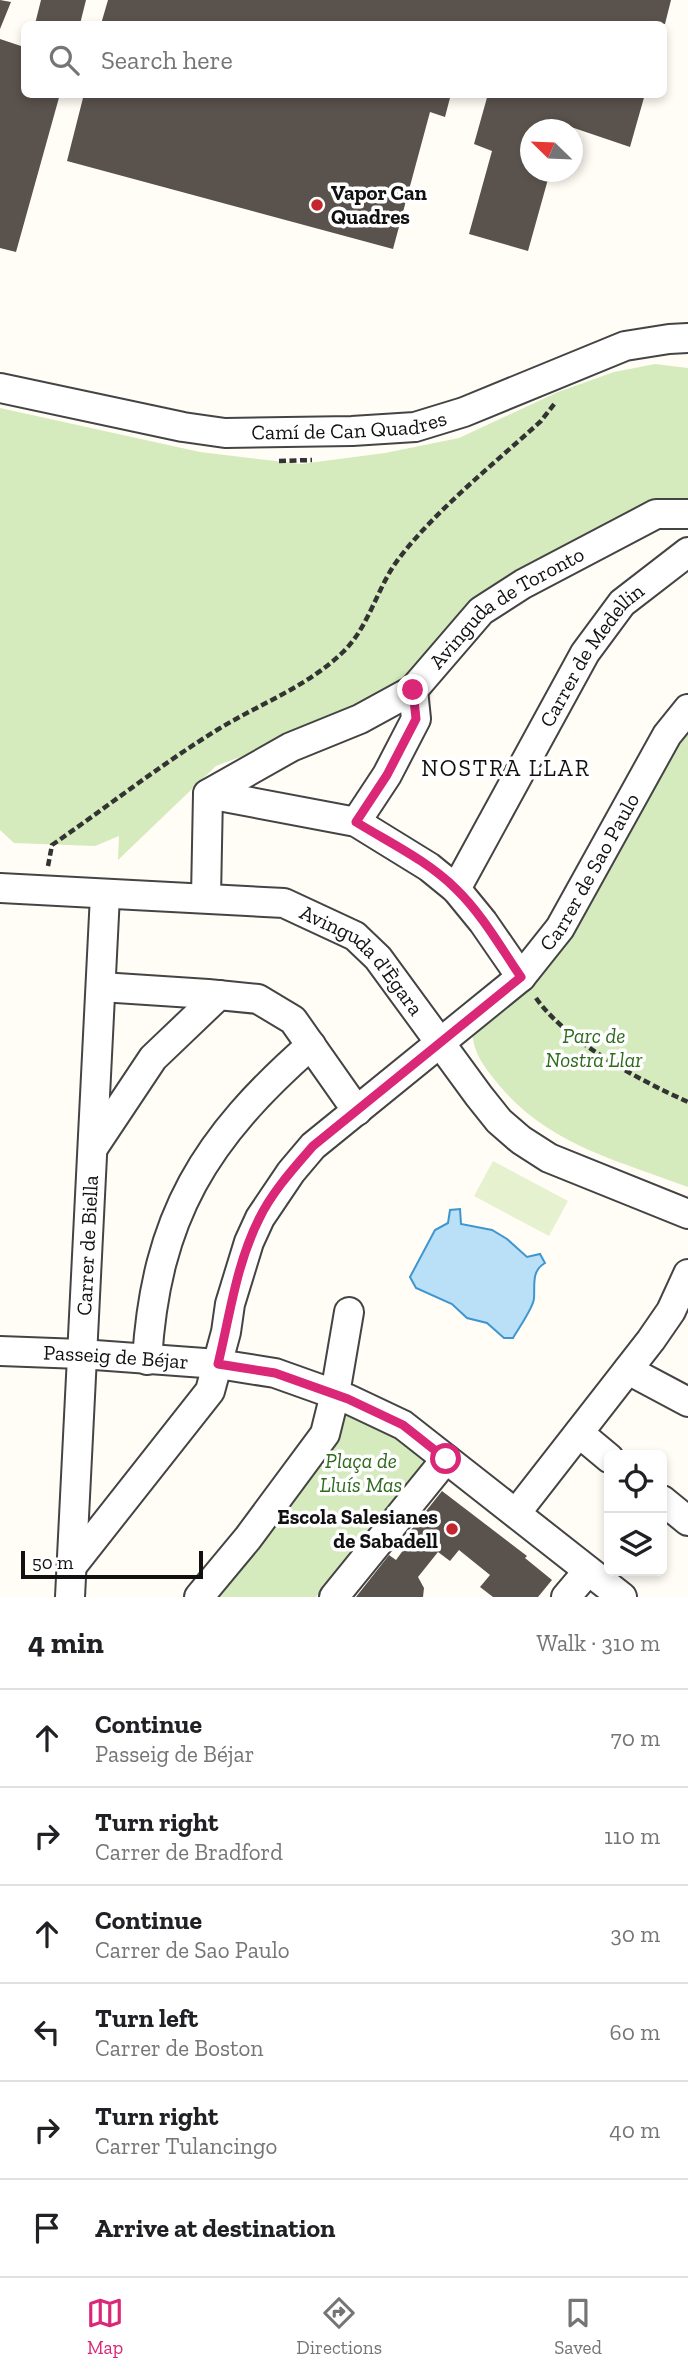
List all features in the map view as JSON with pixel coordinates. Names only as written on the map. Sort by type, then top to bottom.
[{"type":"street","name":"Camí de Can Quadres","points":[[0,387],[183,427],[225,433],[365,430],[415,426],[464,412],[625,346],[688,338]]},
{"type":"street","name":"Avinguda de Toronto","points":[[208,793],[291,747],[360,719],[413,690],[430,673],[464,629],[481,611],[499,598],[656,514],[688,513]]},
{"type":"street","name":"Carrer de Medellin","points":[[456,889],[585,653],[606,622],[622,603],[688,552]]},
{"type":"street","points":[[356,822],[387,775],[416,719],[413,690]]},
{"type":"street","name":"Carrer de Sao Paulo","points":[[72,1566],[210,1391],[238,1274],[260,1218],[285,1180],[313,1146],[521,977],[560,928],[667,735],[688,709]]},
{"type":"street","points":[[206,897],[208,793],[356,822],[429,867],[456,889],[483,922],[521,977]]},
{"type":"street","name":"Avinguda d'Ègara","points":[[0,888],[284,903],[355,936],[378,958],[499,1121],[521,1140],[549,1158],[688,1214]]},
{"type":"street","name":"Carrer de Biella","points":[[70,1597],[105,895]]},
{"type":"street","points":[[101,987],[258,999],[293,1020],[357,1111]]},
{"type":"street","points":[[93,1148],[153,1058],[219,995]]},
{"type":"street","points":[[147,1360],[149,1326],[157,1279],[166,1246],[189,1188],[215,1144],[237,1117],[311,1045]]},
{"type":"street","points":[[517,1512],[628,1370],[679,1314],[688,1273]]},
{"type":"street","points":[[199,1597],[248,1538],[325,1434],[349,1312]]},
{"type":"street","name":"Passeig de Béjar","points":[[0,1351],[218,1364],[275,1373],[335,1394],[403,1425],[622,1597]]},
{"type":"street","points":[[628,1370],[688,1402]]},
{"type":"street","points":[[579,1433],[604,1454]]},
{"type":"street","points":[[334,1597],[446,1459]]},
{"type":"street","points":[[667,1504],[688,1521]]},
{"type":"street","points":[[566,1597],[588,1571]]},
{"type":"path","points":[[44,890],[52,845],[194,744],[318,674],[344,651],[355,638],[383,583],[405,550],[541,421],[557,399]]},
{"type":"path","points":[[521,977],[541,1005],[576,1037],[611,1062],[688,1102]]},
{"type":"green space","points":[[655,364],[688,368],[688,499],[668,502],[590,539],[404,684],[277,743],[216,766],[118,860],[119,836],[95,846],[14,843],[0,830],[0,408],[200,452],[301,464],[385,453],[459,438],[558,392],[614,372]]},
{"type":"green space","name":"Parc de Nostra Llar","points":[[688,724],[688,1187],[582,1147],[535,1119],[514,1101],[486,1068],[477,1052],[472,1032]]},
{"type":"green space","points":[[493,1161],[568,1201],[549,1236],[474,1196]]},
{"type":"green space","name":"Plaça de Lluís Mas","points":[[335,1410],[371,1422],[432,1462],[316,1597],[207,1597]]},
{"type":"water","points":[[460,1209],[461,1224],[492,1230],[527,1257],[540,1254],[545,1263],[536,1274],[531,1307],[513,1338],[504,1338],[487,1323],[467,1318],[452,1304],[416,1288],[410,1277],[435,1230],[448,1223],[450,1210]]},
{"type":"building","points":[[0,0],[11,2],[0,29]]},
{"type":"building","points":[[41,0],[86,0],[81,21],[36,21]]},
{"type":"building","points":[[108,0],[671,0],[666,21],[102,21]]},
{"type":"building","points":[[0,39],[21,46],[21,98],[59,98],[16,252],[0,248]]},
{"type":"building","name":"Vapor Can Quadres","points":[[83,98],[450,98],[445,117],[430,112],[393,249],[67,161]]},
{"type":"building","name":"Vapor Can Quadres","points":[[487,98],[644,98],[630,147],[583,131],[583,119],[520,119],[520,182],[547,182],[528,251],[469,234],[492,151],[474,144]]},
{"type":"building","name":"Escola Salesianes de Sabadell","points":[[442,1491],[527,1556],[525,1558],[552,1580],[538,1597],[493,1597],[480,1587],[490,1575],[459,1550],[450,1561],[438,1552],[418,1577],[424,1588],[423,1597],[356,1597],[389,1555],[396,1560],[404,1549],[399,1545]]},
{"type":"place","name":"Vapor Can Quadres","points":[[317,205]]},
{"type":"place","name":"Escola Salesianes de Sabadell","points":[[452,1529]]},
{"type":"district","name":"NOSTRA LLAR","points":[[506,768]]},
{"type":"route","points":[[413,690],[416,719],[387,775],[356,822],[429,867],[456,889],[483,922],[521,977],[313,1146],[291,1172],[273,1196],[249,1242],[230,1304],[218,1364],[275,1373],[348,1399],[403,1425],[446,1459]]}]
